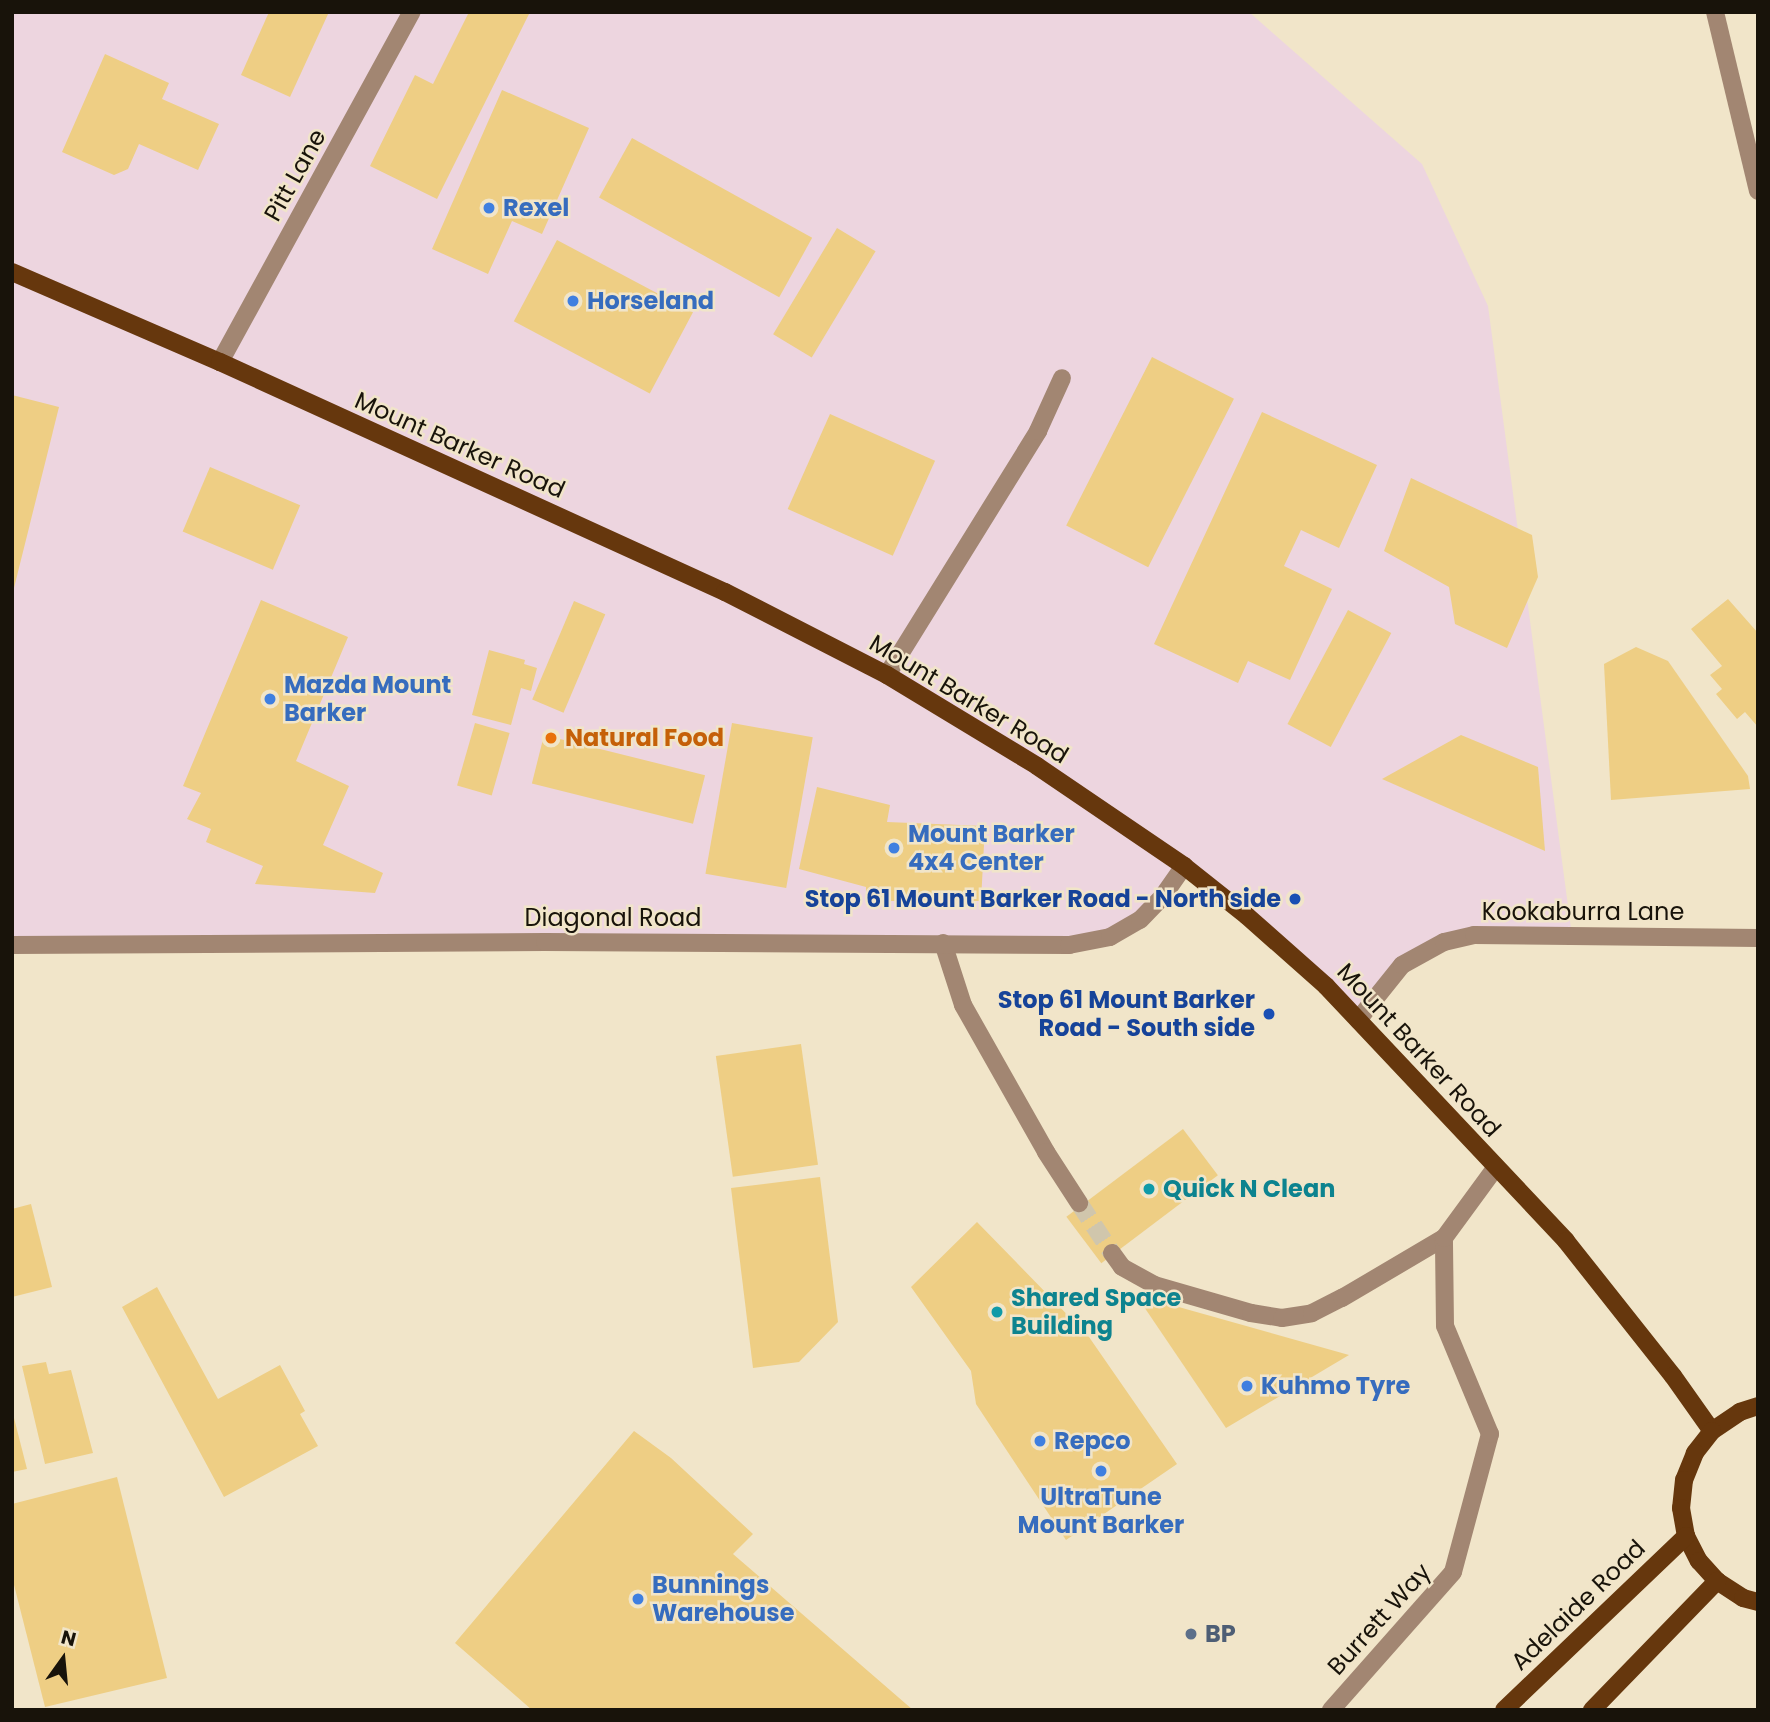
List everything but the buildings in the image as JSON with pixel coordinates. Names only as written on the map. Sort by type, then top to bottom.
[{"type":"main road","name":"Mount Barker Road","points":[[12,272],[220,362],[725,592],[887,675],[1037,766],[1184,866],[1267,933],[1326,986],[1566,1241],[1673,1376],[1712,1431]]},
{"type":"main road","points":[[1758,1406],[1740,1412],[1712,1431],[1695,1454],[1684,1480],[1681,1508],[1686,1536],[1699,1561],[1717,1581],[1743,1598],[1758,1602]]},
{"type":"main road","name":"Adelaide Road","points":[[1504,1710],[1686,1536]]},
{"type":"main road","points":[[1592,1710],[1717,1581]]},
{"type":"street","name":"Pitt Lane","points":[[220,362],[412,12]]},
{"type":"street","points":[[1715,12],[1758,191]]},
{"type":"street","points":[[887,675],[1038,431],[1062,378]]},
{"type":"street","name":"Diagonal Road","points":[[12,945],[1069,944],[1110,937],[1140,920],[1163,896],[1184,866]]},
{"type":"street","name":"Kookaburra Lane","points":[[1358,1020],[1402,965],[1444,942],[1474,934],[1758,938]]},
{"type":"street","points":[[943,943],[963,1005],[1046,1152],[1079,1203]]},
{"type":"street","points":[[1112,1253],[1122,1267],[1154,1285],[1251,1312],[1283,1318],[1312,1313],[1444,1238],[1496,1167]]},
{"type":"street","name":"Burrett Way","points":[[1331,1710],[1453,1572],[1490,1434],[1445,1326],[1444,1238]]},
{"type":"shaded area","points":[[12,12],[1249,12],[1422,164],[1488,306],[1572,936],[1474,935],[1402,965],[1358,1020],[1184,866],[1110,937],[12,945]]},
{"type":"tunnel","points":[[1079,1203],[1112,1253]]},
{"type":"place","name":"Rexel","points":[[489,208]]},
{"type":"place","name":"Horseland","points":[[573,301]]},
{"type":"place","name":"Mazda Mount Barker","points":[[270,699]]},
{"type":"place","name":"Natural Food","points":[[551,738]]},
{"type":"place","name":"Mount Barker 4x4 Center","points":[[894,848]]},
{"type":"place","name":"Stop 61 Mount Barker Road - North side","points":[[1295,899]]},
{"type":"place","name":"Stop 61 Mount Barker Road - South side","points":[[1269,1014]]},
{"type":"place","name":"Quick N Clean","points":[[1149,1189]]},
{"type":"place","name":"Shared Space Building","points":[[997,1312]]},
{"type":"place","name":"Kuhmo Tyre","points":[[1247,1386]]},
{"type":"place","name":"Repco","points":[[1040,1441]]},
{"type":"place","name":"UltraTune Mount Barker","points":[[1101,1471]]},
{"type":"place","name":"Bunnings Warehouse","points":[[638,1599]]},
{"type":"place","name":"BP","points":[[1191,1634]]}]
